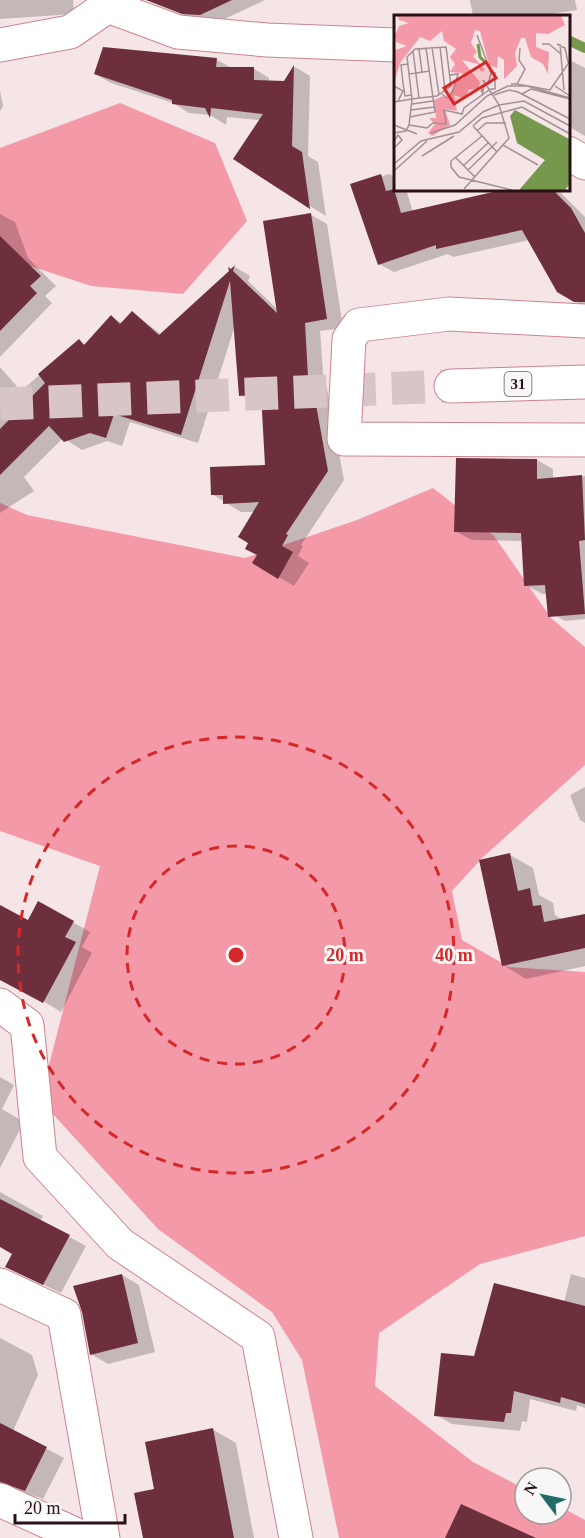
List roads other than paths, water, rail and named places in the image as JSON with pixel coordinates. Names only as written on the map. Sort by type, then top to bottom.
[{"type":"main road","points":[[0,45],[70,32],[108,6],[178,32],[267,40],[394,45]]},
{"type":"main road","points":[[570,154],[585,163]]},
{"type":"main road","points":[[585,321],[449,314],[359,326],[349,339],[344,439],[585,440]]},
{"type":"main road","name":"31","points":[[451,386],[585,382]]},
{"type":"main road","points":[[0,1005],[27,1025],[40,1157],[120,1244],[258,1337],[296,1538]]},
{"type":"main road","points":[[0,1285],[64,1315],[103,1538]]},
{"type":"main road","points":[[0,1500],[83,1538]]},
{"type":"waterway","points":[[570,41],[585,48]]},
{"type":"tunnel","points":[[0,404],[451,386]]}]
